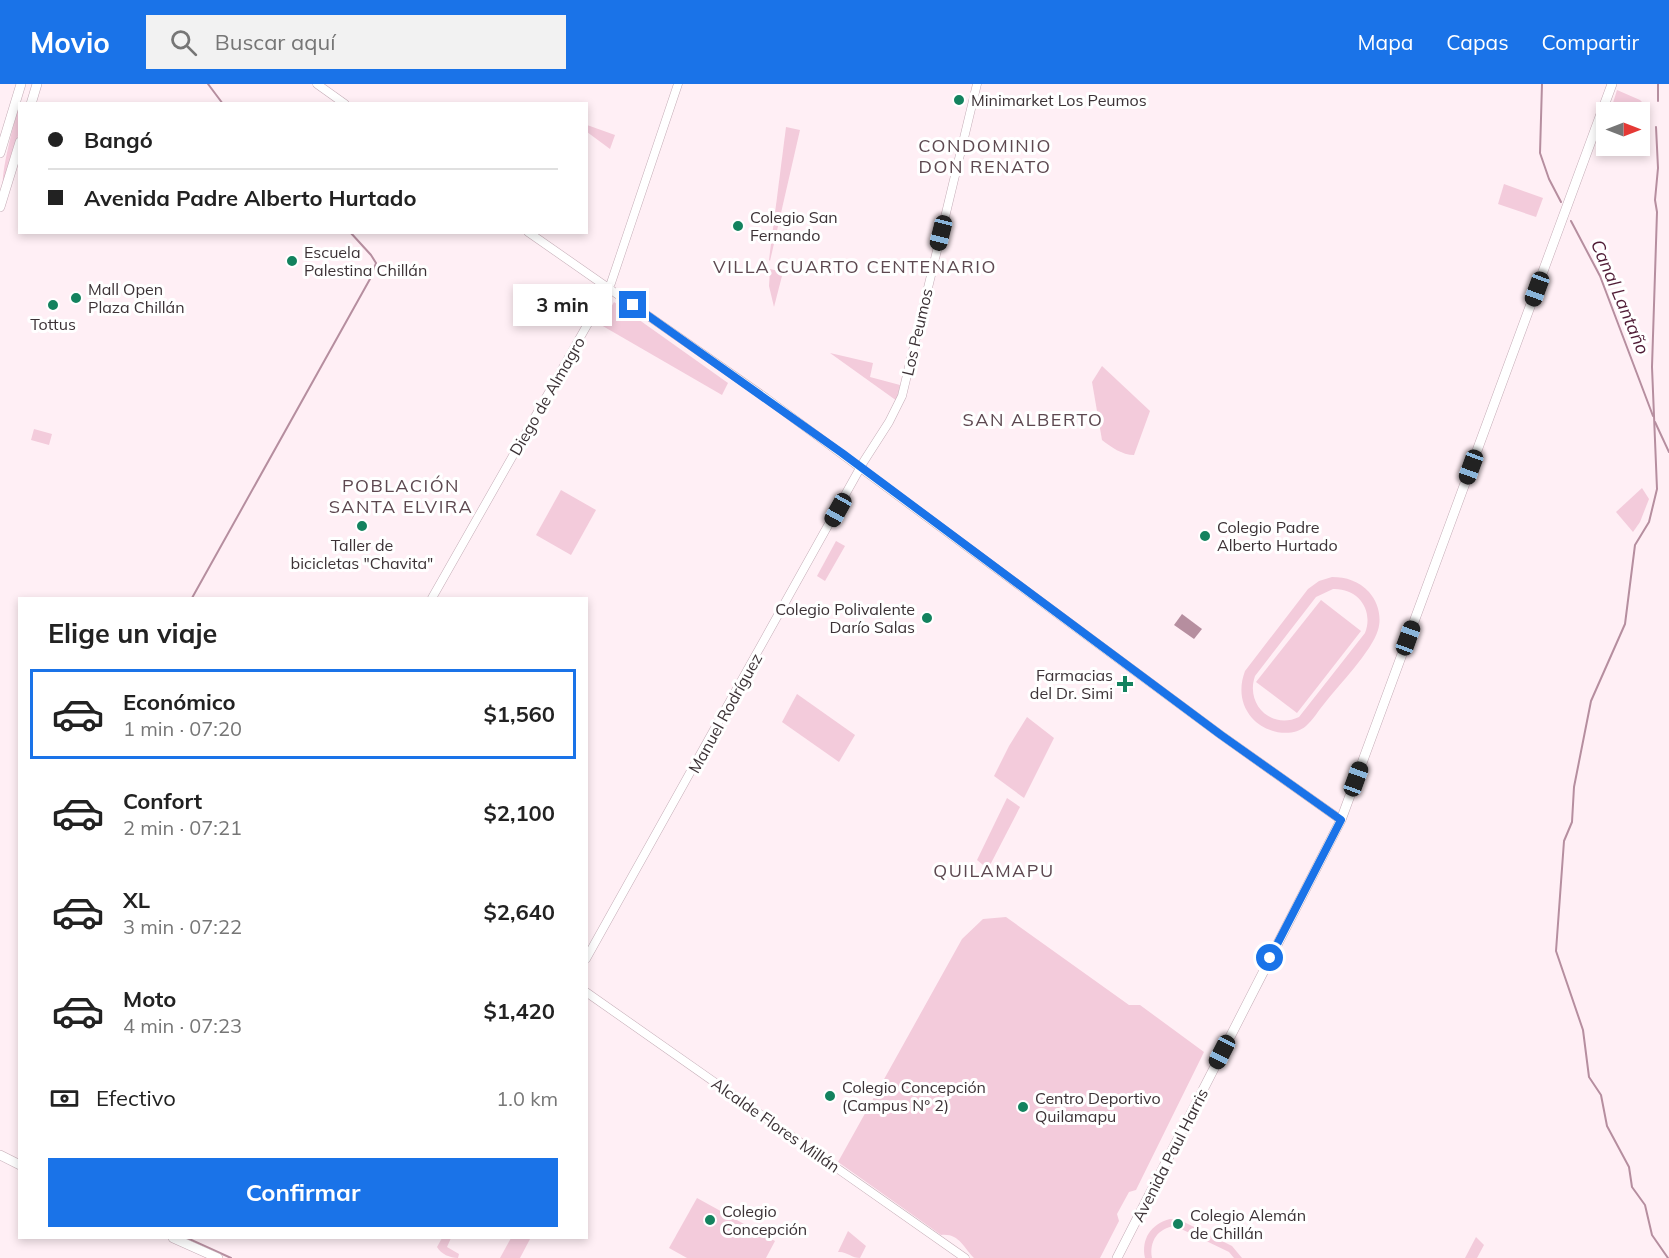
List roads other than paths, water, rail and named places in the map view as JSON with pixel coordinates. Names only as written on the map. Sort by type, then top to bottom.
[{"type":"main road","points":[[0,153],[21,84]]},
{"type":"main road","points":[[32,102],[37,84]]},
{"type":"main road","name":"Avenida Paul Harris","points":[[1117,1258],[1341,820],[1612,84]]},
{"type":"main road","points":[[0,202],[18,148]]},
{"type":"main road","points":[[0,1155],[18,1164]]},
{"type":"main road","points":[[175,1239],[218,1258]]},
{"type":"street","points":[[317,84],[342,102]]},
{"type":"street","name":"Diego de Almagro","points":[[433,597],[614,278],[678,84]]},
{"type":"street","name":"Los Peumos","points":[[861,467],[894,414],[902,396],[976,84]]},
{"type":"street","points":[[531,234],[861,467],[1221,735],[1341,820]]},
{"type":"street","name":"Manuel Rodríguez","points":[[588,955],[861,467]]},
{"type":"street","name":"Alcalde Flores Millán","points":[[588,993],[965,1258]]},
{"type":"waterway","points":[[208,84],[222,102]]},
{"type":"waterway","name":"Canal Lantaño","points":[[1542,84],[1540,153],[1549,179],[1561,202]]},
{"type":"waterway","points":[[1658,84],[1658,101]]},
{"type":"waterway","points":[[1656,127],[1658,168],[1655,200],[1657,212],[1652,367],[1657,489],[1649,522],[1635,545],[1625,624],[1591,701],[1574,787],[1572,822],[1564,841],[1556,951],[1583,1030],[1589,1077],[1601,1095],[1607,1126],[1629,1167],[1632,1187],[1645,1205],[1652,1235],[1668,1258]]},
{"type":"waterway","name":"Canal Lantaño","points":[[1571,221],[1600,276],[1653,416]]},
{"type":"waterway","points":[[193,597],[370,279],[376,263],[352,234]]},
{"type":"waterway","name":"Canal Lantaño","points":[[1655,422],[1669,452]]},
{"type":"waterway","points":[[189,1239],[231,1258]]},
{"type":"place","name":"Minimarket Los Peumos","points":[[959,100]]},
{"type":"place","name":"Colegio San Fernando","points":[[738,226]]},
{"type":"place","name":"Escuela Palestina Chillán","points":[[292,261]]},
{"type":"place","name":"Mall Open Plaza Chillán","points":[[76,298]]},
{"type":"place","name":"Tottus","points":[[53,305]]},
{"type":"place","name":"Taller de bicicletas \"Chavita\"","points":[[362,526]]},
{"type":"place","name":"Colegio Padre Alberto Hurtado","points":[[1205,536]]},
{"type":"place","name":"Colegio Polivalente Darío Salas","points":[[927,618]]},
{"type":"place","name":"Farmacias del Dr. Simi","points":[[1125,684]]},
{"type":"place","name":"Colegio Concepción (Campus N° 2)","points":[[830,1096]]},
{"type":"place","name":"Centro Deportivo Quilamapu","points":[[1023,1107]]},
{"type":"place","name":"Colegio Concepción","points":[[710,1220]]},
{"type":"place","name":"Colegio Alemán de Chillán","points":[[1178,1224]]},
{"type":"district","name":"CONDOMINIO DON RENATO","points":[[985,156]]},
{"type":"district","name":"VILLA CUARTO CENTENARIO","points":[[855,267]]},
{"type":"district","name":"SAN ALBERTO","points":[[1033,420]]},
{"type":"district","name":"POBLACIÓN SANTA ELVIRA","points":[[401,496]]},
{"type":"district","name":"QUILAMAPU","points":[[994,871]]}]
